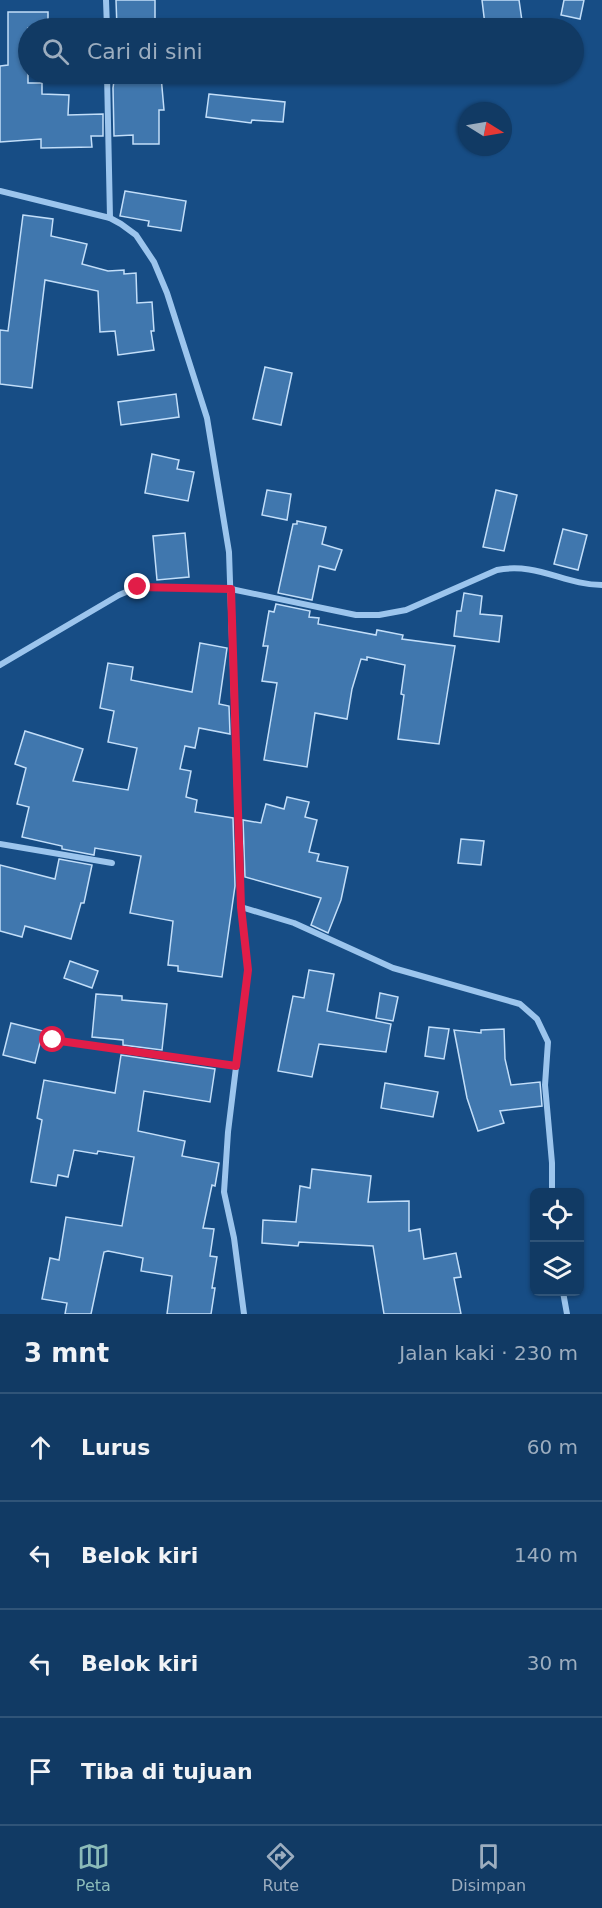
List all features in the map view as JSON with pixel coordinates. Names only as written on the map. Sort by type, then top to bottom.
[{"type":"street","points":[[106,0],[107,18]]},
{"type":"street","points":[[107,84],[110,218]]},
{"type":"street","points":[[0,191],[110,218],[136,235],[154,262],[167,293],[207,418],[230,552],[241,907],[248,970],[224,1192],[234,1238],[244,1314]]},
{"type":"street","points":[[0,665],[128,590],[138,587],[231,589],[356,615],[380,615],[406,610],[497,570],[511,567],[525,567],[602,585]]},
{"type":"street","points":[[0,844],[112,863]]},
{"type":"street","points":[[241,907],[294,923],[393,968],[520,1004],[537,1019],[548,1042],[545,1085],[552,1188]]},
{"type":"street","points":[[53,1040],[236,1066]]},
{"type":"street","points":[[564,1296],[567,1314]]},
{"type":"building","points":[[116,0],[155,0],[155,18],[117,18]]},
{"type":"building","points":[[482,0],[519,0],[522,18],[484,18]]},
{"type":"building","points":[[564,0],[584,0],[580,18],[561,15]]},
{"type":"building","points":[[8,12],[48,12],[48,18],[18,18],[18,84],[42,84],[42,94],[69,95],[68,115],[103,114],[103,136],[91,136],[92,147],[41,148],[41,139],[0,142],[0,66],[8,65]]},
{"type":"building","points":[[114,84],[162,84],[164,110],[159,110],[159,144],[133,144],[133,135],[114,136]]},
{"type":"building","points":[[209,94],[285,102],[283,122],[252,120],[251,123],[206,117]]},
{"type":"building","points":[[125,191],[186,201],[181,231],[148,226],[149,221],[120,216]]},
{"type":"building","points":[[23,215],[53,219],[51,236],[87,244],[82,264],[108,271],[124,270],[124,274],[136,273],[137,303],[152,302],[154,331],[151,331],[154,350],[118,355],[115,331],[100,332],[98,291],[45,280],[32,388],[0,384],[0,330],[8,331]]},
{"type":"building","points":[[265,367],[292,373],[281,425],[253,419]]},
{"type":"building","points":[[176,394],[179,417],[121,425],[118,402]]},
{"type":"building","points":[[152,454],[179,460],[177,469],[194,472],[188,501],[145,493]]},
{"type":"building","points":[[267,490],[291,494],[287,520],[262,515]]},
{"type":"building","points":[[496,490],[517,495],[504,551],[483,547]]},
{"type":"building","points":[[297,521],[326,527],[322,544],[342,550],[335,570],[319,566],[312,600],[278,593],[293,524],[297,524]]},
{"type":"building","points":[[563,529],[587,535],[578,570],[554,564]]},
{"type":"building","points":[[185,533],[189,577],[157,580],[153,536]]},
{"type":"building","points":[[464,593],[482,596],[480,614],[502,616],[499,642],[454,636],[457,611],[461,611]]},
{"type":"building","points":[[276,604],[310,611],[309,617],[319,618],[318,624],[376,635],[377,630],[403,635],[402,639],[455,646],[439,744],[398,739],[404,695],[401,694],[405,665],[367,657],[367,660],[361,659],[352,689],[347,719],[315,713],[307,767],[264,760],[277,683],[262,681],[268,646],[263,646],[269,611],[274,612]]},
{"type":"building","points":[[200,643],[227,648],[219,704],[229,706],[230,734],[199,728],[195,748],[185,746],[180,769],[191,771],[186,797],[197,800],[195,812],[233,818],[235,886],[222,977],[178,971],[178,966],[168,965],[173,921],[130,913],[141,856],[95,848],[94,855],[62,849],[62,846],[22,837],[29,807],[17,804],[26,768],[15,764],[25,731],[83,749],[73,781],[128,790],[137,748],[108,742],[114,711],[100,708],[108,663],[133,667],[131,680],[192,692]]},
{"type":"building","points":[[287,797],[309,802],[305,817],[317,820],[309,852],[319,854],[317,861],[348,867],[341,900],[328,933],[311,925],[321,898],[245,877],[243,820],[261,823],[266,804],[284,809]]},
{"type":"building","points":[[461,839],[484,841],[481,865],[458,863]]},
{"type":"building","points":[[59,859],[92,865],[84,903],[81,903],[71,939],[25,926],[22,937],[0,931],[0,865],[55,879]]},
{"type":"building","points":[[70,961],[98,971],[92,988],[64,978]]},
{"type":"building","points":[[309,970],[334,974],[327,1011],[391,1024],[386,1052],[319,1044],[312,1077],[278,1071],[293,996],[304,998]]},
{"type":"building","points":[[380,993],[398,997],[393,1021],[376,1018]]},
{"type":"building","points":[[96,994],[122,996],[122,1000],[167,1004],[162,1050],[123,1045],[123,1040],[92,1037]]},
{"type":"building","points":[[11,1023],[43,1031],[35,1063],[3,1055]]},
{"type":"building","points":[[429,1027],[449,1029],[444,1059],[425,1056]]},
{"type":"building","points":[[504,1029],[505,1059],[511,1085],[540,1082],[542,1106],[500,1111],[504,1123],[478,1131],[467,1098],[454,1030],[481,1033],[481,1030]]},
{"type":"building","points":[[121,1055],[215,1069],[210,1102],[144,1091],[138,1131],[185,1141],[182,1156],[219,1163],[203,1228],[214,1229],[210,1256],[217,1257],[211,1314],[167,1314],[172,1276],[141,1271],[143,1258],[108,1251],[104,1252],[91,1314],[65,1314],[67,1303],[42,1299],[50,1258],[59,1260],[66,1217],[122,1226],[134,1157],[74,1150],[68,1177],[58,1175],[56,1186],[31,1182],[42,1120],[37,1118],[44,1080],[115,1093]]},
{"type":"building","points":[[385,1083],[438,1092],[433,1117],[381,1108]]},
{"type":"building","points":[[312,1169],[371,1176],[368,1202],[409,1201],[409,1231],[420,1229],[424,1259],[456,1253],[461,1277],[454,1278],[461,1314],[384,1314],[373,1246],[299,1242],[298,1246],[262,1243],[263,1220],[296,1222],[300,1186],[310,1188]]},
{"type":"route","points":[[53,1040],[236,1066],[248,970],[241,907],[231,589],[138,587]]}]
